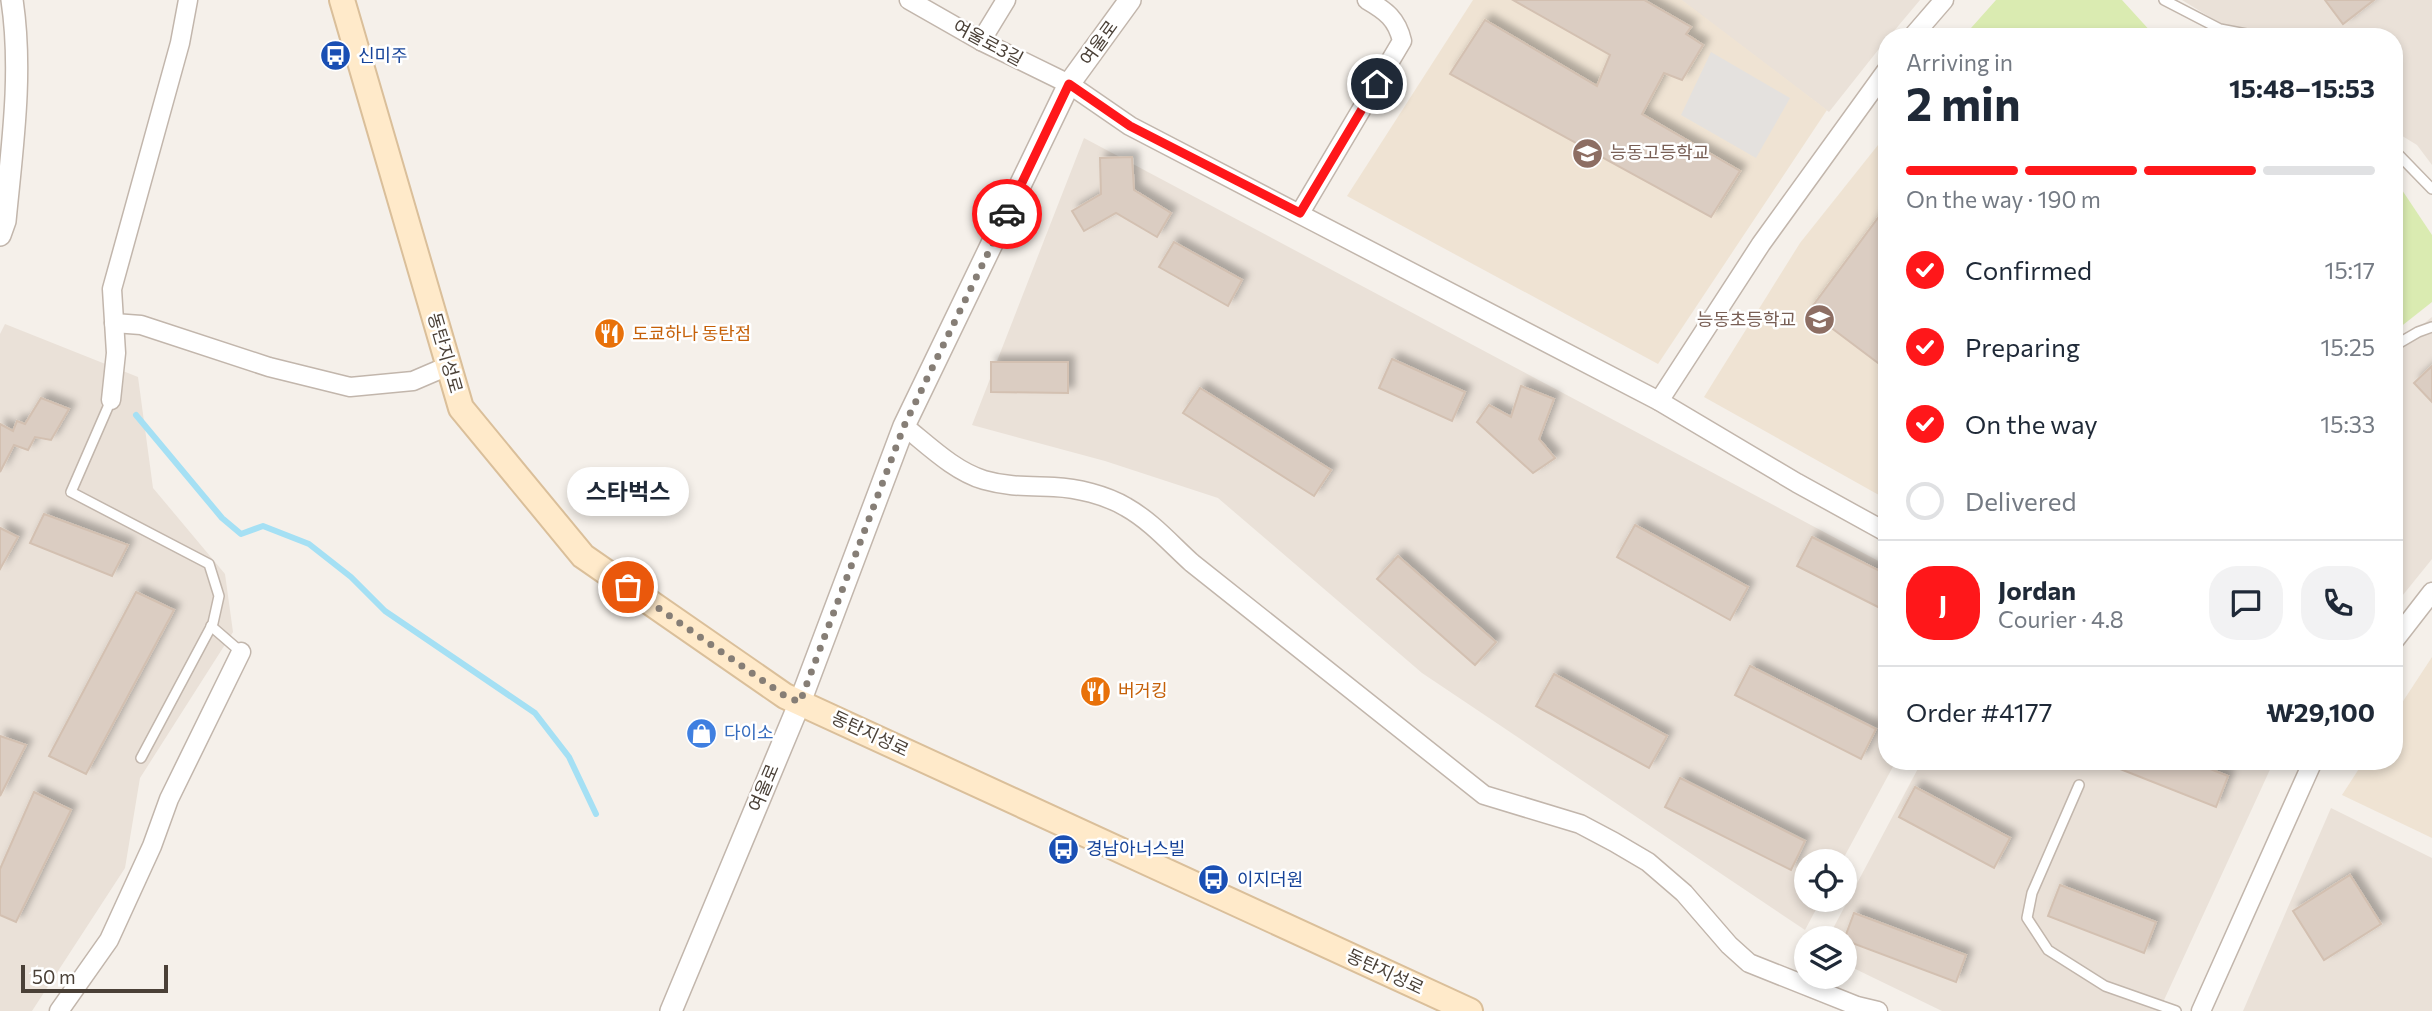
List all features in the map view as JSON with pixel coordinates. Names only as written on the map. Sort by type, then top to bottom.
[{"type":"main road","name":"동탄지성로","points":[[342,0],[461,408],[583,556],[785,696],[1470,1011]]},
{"type":"street","points":[[0,235],[5,221],[17,100],[16,25],[12,0]]},
{"type":"street","points":[[111,400],[116,353],[112,289],[180,43],[188,0]]},
{"type":"street","name":"여울로3길","points":[[909,0],[981,41],[1069,84],[1130,126],[1659,401],[1878,528]]},
{"type":"street","points":[[981,41],[1006,0]]},
{"type":"street","name":"여울로","points":[[671,1011],[800,702],[904,426],[1069,84],[1130,0]]},
{"type":"street","points":[[1300,213],[1402,41],[1399,28],[1390,14],[1367,0]]},
{"type":"street","points":[[1920,28],[1944,0]]},
{"type":"street","points":[[1659,401],[1761,244],[1878,82]]},
{"type":"street","points":[[114,323],[141,325],[269,367],[350,387],[413,381],[448,366]]},
{"type":"street","points":[[904,426],[944,459],[982,480],[1018,488],[1056,487],[1088,492],[1125,506],[1155,528],[1192,563],[1484,795],[1580,824],[1615,842],[1648,862],[1684,893],[1729,945],[1749,963],[1857,1006],[1878,1011]]},
{"type":"street","points":[[2403,629],[2432,592]]},
{"type":"street","points":[[59,1011],[109,940],[152,846],[169,799],[241,652]]},
{"type":"street","points":[[2201,1011],[2307,770]]},
{"type":"lane","points":[[2164,0],[2218,28]]},
{"type":"lane","points":[[2403,159],[2432,188]]},
{"type":"lane","points":[[2403,341],[2432,327]]},
{"type":"lane","points":[[111,400],[71,492],[209,564],[219,596],[211,626],[141,758]]},
{"type":"lane","points":[[211,626],[241,652]]},
{"type":"lane","points":[[2079,785],[2032,892],[2027,918],[2048,950],[2105,986],[2176,1011]]},
{"type":"shaded area","name":"능동고등학교","points":[[1473,0],[1682,0],[1827,110],[1658,364],[1347,196]]},
{"type":"shaded area","points":[[1681,0],[1920,0],[1897,28],[1878,28],[1878,50],[1829,112]]},
{"type":"shaded area","points":[[2182,0],[2432,0],[2432,165],[2417,145],[2403,136],[2403,28],[2227,28]]},
{"type":"shaded area","points":[[1711,52],[1790,98],[1756,158],[1681,115]]},
{"type":"shaded area","points":[[1084,138],[1878,561],[1878,770],[1891,770],[1848,849],[1794,849],[1794,912],[1815,912],[1807,926],[1799,926],[1422,673],[1218,498],[1105,461],[972,425]]},
{"type":"shaded area","name":"능동초등학교","points":[[1878,145],[1878,495],[1704,397],[1800,243]]},
{"type":"shaded area","points":[[2432,317],[2432,559],[2403,595],[2403,341]]},
{"type":"shaded area","points":[[5,324],[138,377],[153,488],[225,574],[233,632],[140,778],[125,868],[32,1011],[0,1011],[0,334]]},
{"type":"shaded area","points":[[2432,657],[2432,838],[2342,795],[2358,770],[2403,770],[2403,701]]},
{"type":"shaded area","points":[[1917,770],[2270,770],[2159,1011],[1942,1011],[1857,970],[1857,926],[1834,926],[1842,912],[1857,912],[1857,883]]},
{"type":"shaded area","points":[[2331,808],[2432,858],[2432,1011],[2243,1011]]},
{"type":"green space","points":[[1996,0],[2122,0],[2148,28],[1971,28]]},
{"type":"green space","points":[[2403,192],[2432,235],[2432,302],[2403,325]]},
{"type":"building","name":"능동고등학교","points":[[1513,0],[1644,0],[1691,27],[1686,34],[1703,45],[1682,80],[1664,73],[1642,114],[1740,171],[1711,217],[1450,74],[1485,20],[1597,86],[1610,55]]},
{"type":"building","points":[[2325,0],[2374,0],[2343,24]]},
{"type":"building","points":[[1132,157],[1134,190],[1171,213],[1157,237],[1116,213],[1084,231],[1072,211],[1101,194],[1100,158]]},
{"type":"building","name":"능동초등학교","points":[[1878,218],[1878,363],[1809,311]]},
{"type":"building","points":[[1174,242],[1242,280],[1228,306],[1159,267]]},
{"type":"building","points":[[1392,359],[1465,392],[1452,421],[1379,388]]},
{"type":"building","points":[[991,362],[1068,362],[1068,393],[991,392]]},
{"type":"building","points":[[2432,366],[2432,402],[2414,383]]},
{"type":"building","points":[[1521,386],[1554,399],[1539,439],[1555,458],[1533,473],[1477,422],[1489,405],[1511,417]]},
{"type":"building","points":[[1200,388],[1331,470],[1314,496],[1183,413]]},
{"type":"building","points":[[41,398],[69,409],[51,440],[35,437],[28,450],[14,445],[0,472],[0,424],[13,431],[17,421],[25,424]]},
{"type":"building","points":[[44,514],[128,545],[112,576],[30,543]]},
{"type":"building","points":[[1635,525],[1748,587],[1730,620],[1617,557]]},
{"type":"building","points":[[0,528],[18,537],[0,569]]},
{"type":"building","points":[[1812,537],[1878,570],[1878,607],[1797,566]]},
{"type":"building","points":[[1398,556],[1496,642],[1475,665],[1377,579]]},
{"type":"building","points":[[136,592],[174,610],[86,774],[49,756]]},
{"type":"building","points":[[1750,666],[1876,729],[1861,759],[1735,695]]},
{"type":"building","points":[[1554,674],[1667,736],[1649,768],[1536,706]]},
{"type":"building","points":[[0,736],[26,745],[0,796]]},
{"type":"building","points":[[2123,770],[2213,770],[2228,776],[2216,807]]},
{"type":"building","points":[[1680,778],[1805,841],[1801,849],[1794,849],[1791,870],[1665,807]]},
{"type":"building","points":[[1915,787],[2010,838],[1994,868],[1899,817]]},
{"type":"building","points":[[34,792],[71,810],[16,922],[0,915],[0,869]]},
{"type":"building","points":[[2350,875],[2381,924],[2324,960],[2293,911]]},
{"type":"building","points":[[2060,885],[2156,922],[2144,953],[2048,916]]},
{"type":"building","points":[[1854,913],[1966,955],[1956,982],[1857,945],[1857,926],[1849,926]]},
{"type":"waterway","points":[[136,415],[222,518],[241,534],[263,526],[309,544],[351,577],[385,611],[535,713],[569,757],[596,814]]},
{"type":"way so far","points":[[628,587],[785,696],[800,702],[904,426],[1007,214]]},
{"type":"place","name":"신미주","points":[[335,56]]},
{"type":"place","name":"능동고등학교","points":[[1587,153]]},
{"type":"place","name":"능동초등학교","points":[[1819,320]]},
{"type":"place","name":"도쿄하나 동탄점","points":[[609,334]]},
{"type":"place","name":"스타벅스","points":[[628,587]]},
{"type":"place","name":"버거킹","points":[[1095,691]]},
{"type":"place","name":"다이소","points":[[701,733]]},
{"type":"place","name":"경남아너스빌","points":[[1063,849]]},
{"type":"place","name":"이지더원","points":[[1214,880]]},
{"type":"route","points":[[1007,214],[1069,84],[1130,126],[1300,213],[1377,84]]}]
